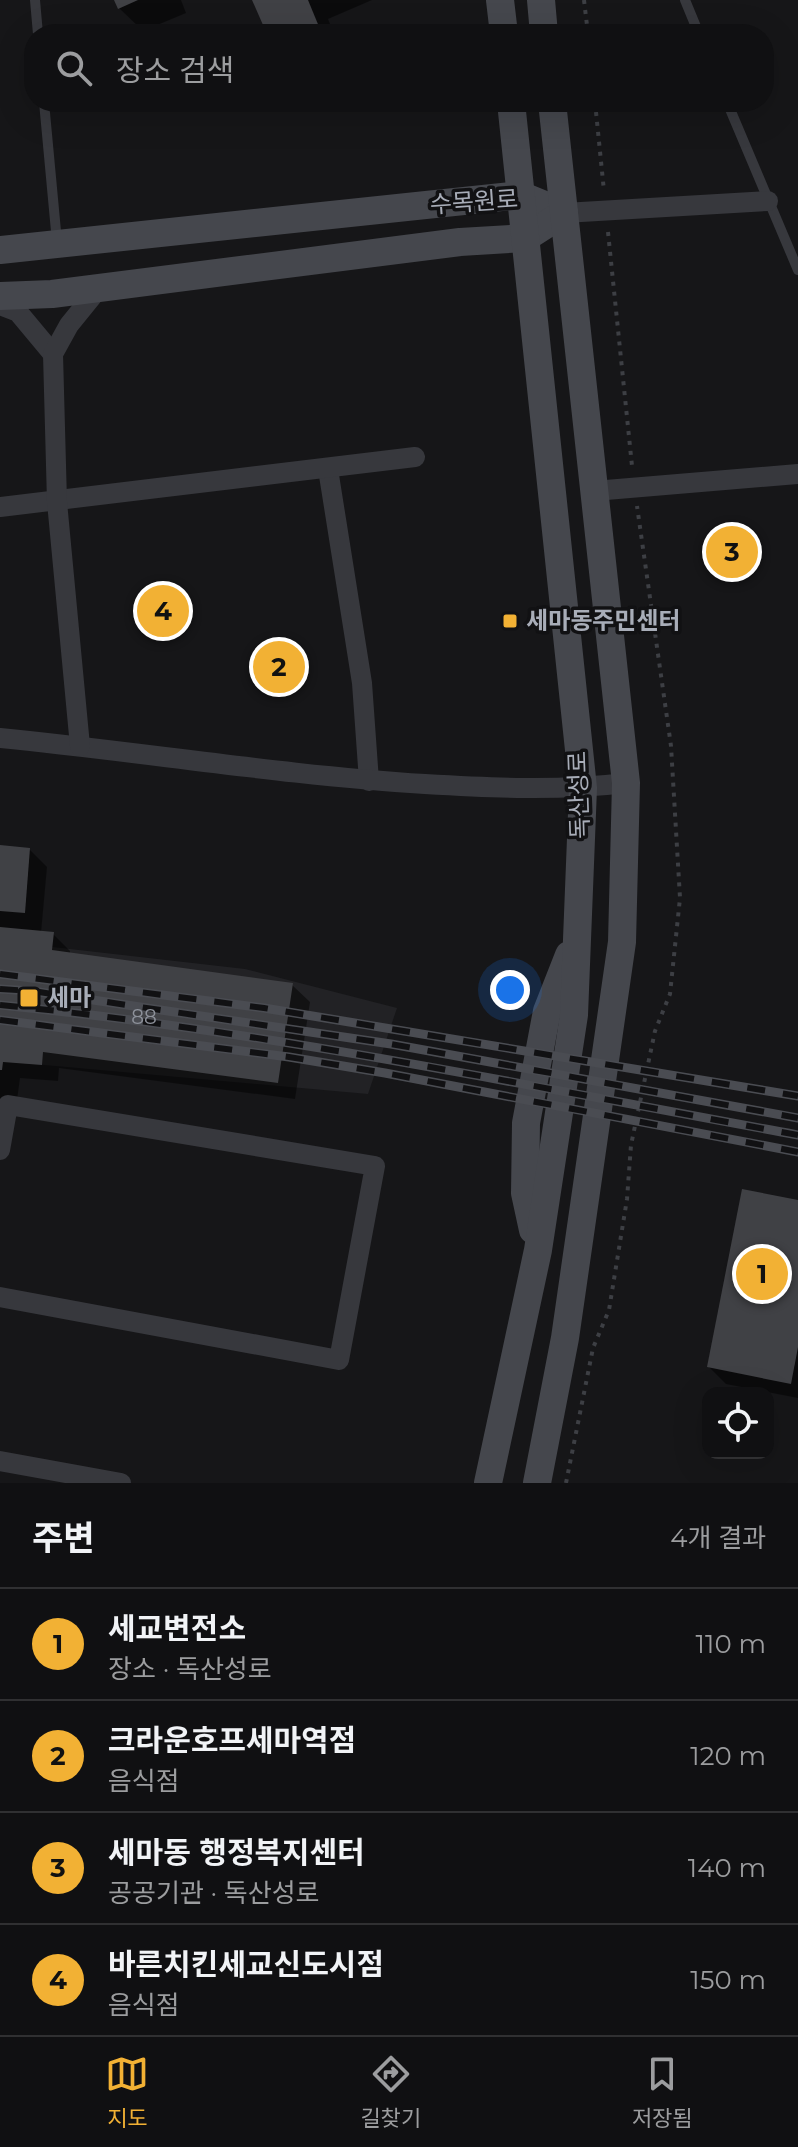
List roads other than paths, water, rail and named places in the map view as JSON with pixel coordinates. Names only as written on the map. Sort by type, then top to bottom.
[{"type":"street","points":[[500,0],[503,24]]},
{"type":"street","points":[[541,0],[543,24]]},
{"type":"street","name":"독산성로","points":[[488,1483],[538,1250],[574,1015],[583,788],[512,112]]},
{"type":"street","name":"독산성로","points":[[537,1483],[565,1338],[622,942],[626,783],[553,112]]},
{"type":"street","name":"수목원로","points":[[0,250],[520,195],[564,213]]},
{"type":"street","points":[[564,213],[768,201]]},
{"type":"street","name":"수목원로","points":[[0,296],[99,288],[460,242],[525,238],[564,213]]},
{"type":"street","points":[[80,746],[57,502],[53,354],[69,325],[99,288]]},
{"type":"street","points":[[0,305],[18,312],[53,354]]},
{"type":"street","points":[[0,507],[415,457]]},
{"type":"street","points":[[328,469],[362,683],[369,781]]},
{"type":"street","points":[[594,491],[798,474]]},
{"type":"street","points":[[0,738],[369,781],[505,788],[583,788],[626,783]]},
{"type":"street","points":[[0,1150],[8,1105],[375,1166],[339,1360],[0,1297]]},
{"type":"street","points":[[0,1461],[121,1483]]},
{"type":"lane","points":[[35,0],[37,24]]},
{"type":"lane","points":[[685,0],[695,24]]},
{"type":"lane","points":[[45,112],[57,244]]},
{"type":"lane","points":[[731,112],[798,270]]},
{"type":"railway","points":[[0,974],[264,1008],[798,1096]]},
{"type":"railway","points":[[0,989],[32,991],[391,1044],[798,1118]]},
{"type":"railway","points":[[0,1005],[300,1045],[798,1135]]},
{"type":"railway","points":[[0,1020],[289,1057],[798,1152]]},
{"type":"place","name":"세마동 행정복지센터","points":[[732,552]]},
{"type":"place","name":"바른치킨세교신도시점","points":[[163,611]]},
{"type":"place","name":"세마동주민센터","points":[[510,621]]},
{"type":"place","name":"크라운호프세마역점","points":[[279,667]]},
{"type":"place","name":"세마","points":[[29,998]]},
{"type":"place","name":"세교변전소","points":[[762,1274]]}]
